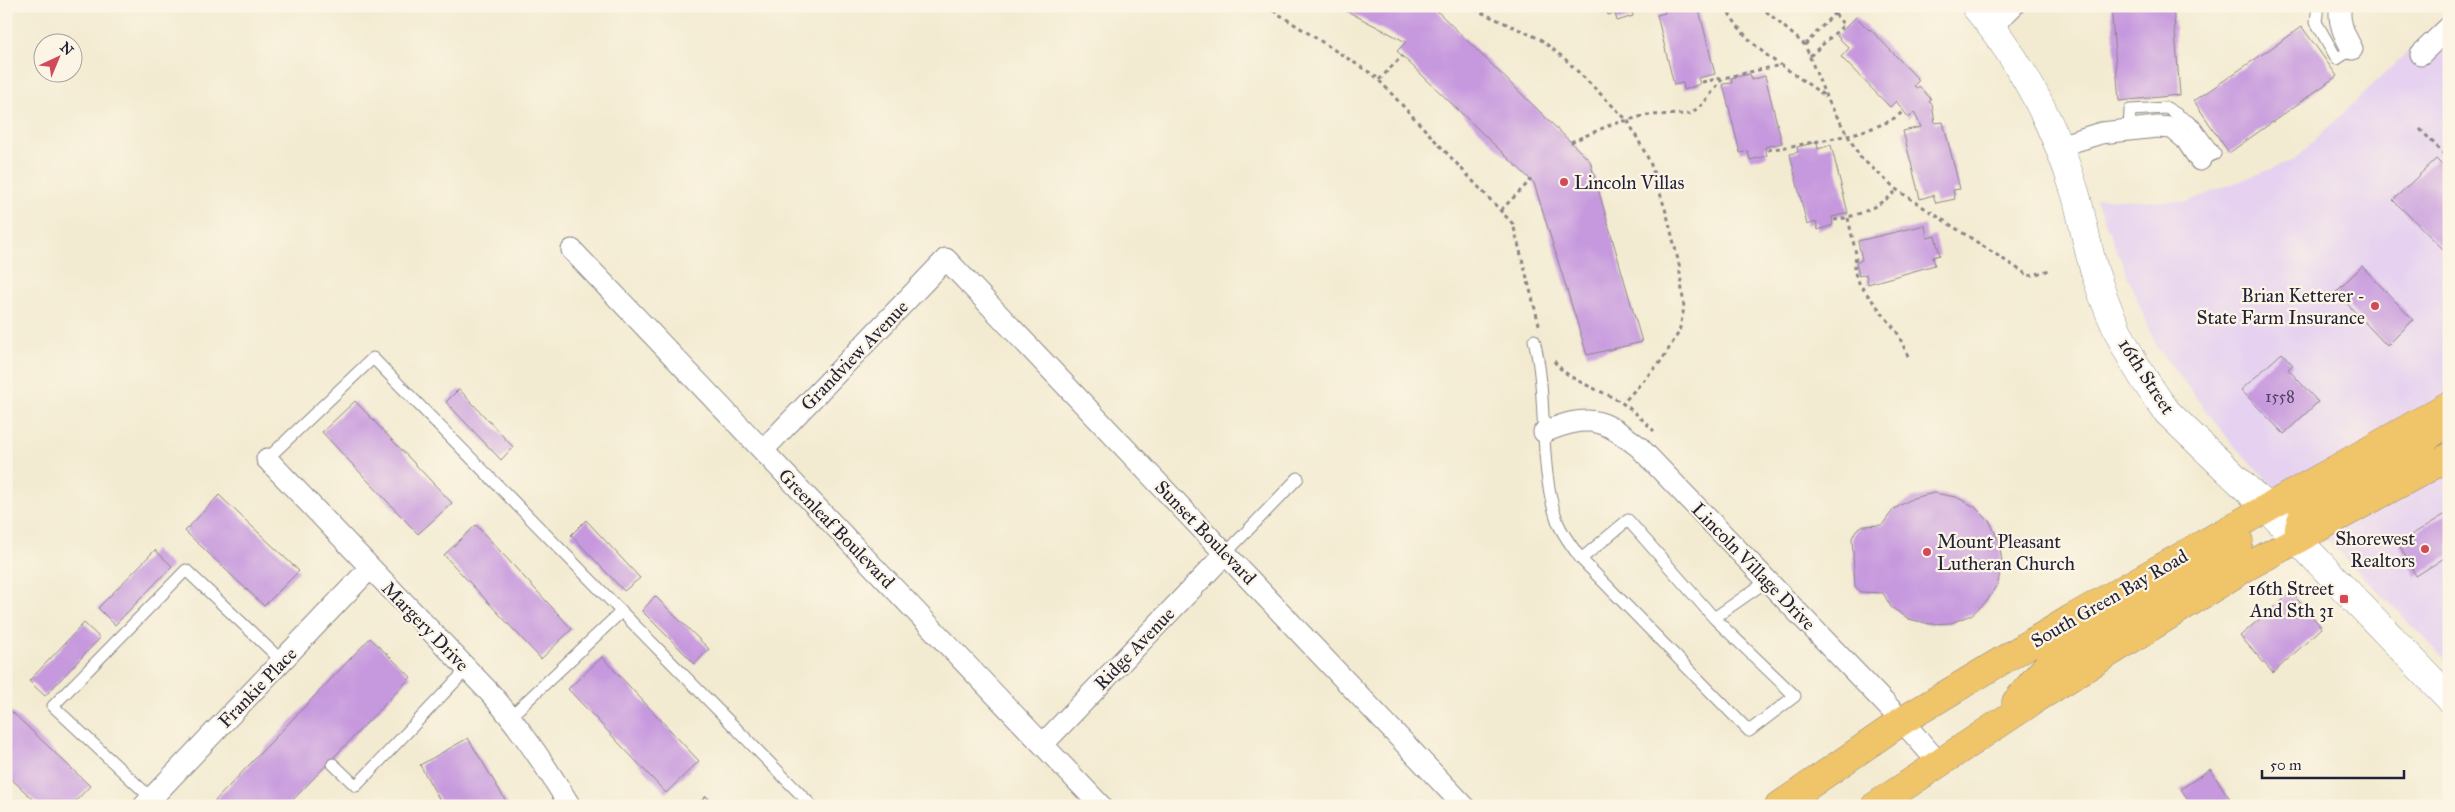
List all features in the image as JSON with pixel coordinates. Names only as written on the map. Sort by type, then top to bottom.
[{"type":"main road","name":"South Green Bay Road","points":[[1779,806],[1902,721],[2074,616],[2449,405]]},
{"type":"main road","points":[[2298,540],[2298,524],[2304,512],[2316,501],[2411,449],[2449,421]]},
{"type":"main road","points":[[1875,806],[1999,724],[2248,566],[2449,457]]},
{"type":"main road","points":[[1999,724],[2050,662],[2237,544],[2266,507]]},
{"type":"street","points":[[1983,16],[2013,6]]},
{"type":"street","points":[[2341,6],[2339,13],[2343,32],[2352,49]]},
{"type":"street","name":"16th Street","points":[[1983,16],[2014,59],[2034,93],[2059,146],[2075,192],[2096,275],[2113,322],[2135,365],[2168,413],[2266,507],[2449,698]]},
{"type":"street","points":[[2421,54],[2449,27]]},
{"type":"street","points":[[2059,146],[2101,133],[2157,127],[2172,128],[2186,139],[2200,160]]},
{"type":"street","name":"Greenleaf Boulevard","points":[[572,250],[1101,806]]},
{"type":"street","name":"Grandview Avenue","points":[[763,450],[946,259]]},
{"type":"street","name":"Sunset Boulevard","points":[[946,259],[1464,806]]},
{"type":"street","name":"Lincoln Village Drive","points":[[1544,432],[1572,421],[1590,421],[1613,427],[1639,447],[1902,721],[1939,763]]},
{"type":"street","name":"Margery Drive","points":[[267,459],[511,716],[538,754],[570,806]]},
{"type":"street","name":"Ridge Avenue","points":[[1043,744],[1226,553]]},
{"type":"street","name":"Frankie Place","points":[[148,802],[370,568]]},
{"type":"lane","points":[[2318,6],[2316,22],[2337,59],[2352,49]]},
{"type":"lane","points":[[1538,338],[1544,432],[1552,499],[1559,524],[1581,559],[1748,731],[1795,696],[1714,618],[1628,520],[1581,559]]},
{"type":"lane","points":[[267,459],[373,358],[812,806]]},
{"type":"lane","points":[[1226,553],[1298,478]]},
{"type":"lane","points":[[148,802],[53,706],[186,570],[282,661]]},
{"type":"lane","points":[[1714,618],[1767,581]]},
{"type":"lane","points":[[511,716],[622,611]]},
{"type":"lane","points":[[334,764],[356,786],[467,669]]},
{"type":"path","points":[[1266,6],[1379,80],[1513,224],[1538,338]]},
{"type":"path","points":[[1436,10],[1444,6]]},
{"type":"path","points":[[1467,6],[1540,39],[1565,59],[1628,121],[1650,162],[1668,215],[1679,264],[1684,308],[1679,332],[1662,360],[1623,403],[1567,374],[1560,369],[1549,355]]},
{"type":"path","points":[[1475,10],[1484,6]]},
{"type":"path","points":[[1636,10],[1658,6]]},
{"type":"path","points":[[1725,6],[1736,26],[1749,41],[1826,97]]},
{"type":"path","points":[[1760,6],[1805,45],[1826,97],[1860,157],[1897,190],[2029,276],[2050,270]]},
{"type":"path","points":[[1805,45],[1841,6]]},
{"type":"path","points":[[1810,56],[1844,25],[1834,13]]},
{"type":"path","points":[[1379,80],[1402,56]]},
{"type":"path","points":[[1702,82],[1781,65]]},
{"type":"path","points":[[1571,142],[1591,132],[1647,115],[1690,114],[1696,111],[1723,78]]},
{"type":"path","points":[[1768,150],[1846,135],[1886,123],[1896,118],[1902,112]]},
{"type":"path","points":[[2420,130],[2449,159]]},
{"type":"path","points":[[1500,210],[1531,180]]},
{"type":"path","points":[[1834,220],[1848,218],[1888,198],[1897,190]]},
{"type":"path","points":[[1848,218],[1856,254],[1854,270],[1860,285],[1897,332],[1908,356]]},
{"type":"shaded area","points":[[2449,12],[2449,472],[2444,475],[2449,479],[2449,663],[2233,445],[2157,347],[2095,198],[2186,202],[2294,160]]},
{"type":"building","name":"Lincoln Villas","points":[[1337,6],[1432,6],[1590,161],[1642,342],[1587,355],[1534,183],[1397,51],[1406,42]]},
{"type":"building","points":[[1606,6],[1631,6],[1633,16],[1617,21],[1615,13],[1608,15]]},
{"type":"building","points":[[1685,6],[1685,9],[1698,6],[1715,74],[1698,78],[1700,84],[1684,90],[1683,83],[1674,85],[1657,15],[1665,13],[1664,8]]},
{"type":"building","points":[[2111,6],[2173,6],[2180,95],[2119,101]]},
{"type":"building","points":[[1856,17],[1919,80],[1914,86],[1917,88],[1919,86],[1931,99],[1929,102],[1932,104],[1935,123],[1943,122],[1960,189],[1953,190],[1955,199],[1936,203],[1933,195],[1920,199],[1903,131],[1921,127],[1914,112],[1909,118],[1896,101],[1890,107],[1841,57],[1849,48],[1837,36]]},
{"type":"building","points":[[2302,27],[2337,76],[2229,153],[2194,101]]},
{"type":"building","points":[[1750,74],[1751,80],[1765,76],[1782,143],[1765,147],[1767,156],[1750,160],[1748,151],[1740,153],[1723,84],[1732,83],[1731,78]]},
{"type":"building","points":[[1817,142],[1818,149],[1831,145],[1848,213],[1832,217],[1833,225],[1818,230],[1816,222],[1807,225],[1790,154],[1798,152],[1797,147]]},
{"type":"building","points":[[2436,159],[2449,172],[2449,249],[2446,252],[2393,200]]},
{"type":"building","points":[[1925,225],[1927,238],[1935,236],[1940,255],[1933,257],[1935,265],[1868,284],[1866,274],[1859,276],[1856,263],[1862,260],[1858,241]]},
{"type":"building","name":"Brian Ketterer - State Farm Insurance","points":[[2362,266],[2413,320],[2387,346],[2336,292]]},
{"type":"building","points":[[2282,353],[2293,365],[2288,369],[2318,402],[2284,434],[2241,390]]},
{"type":"building","points":[[459,389],[513,447],[501,460],[446,402]]},
{"type":"building","points":[[355,401],[452,503],[418,534],[322,432]]},
{"type":"building","name":"Mount Pleasant Lutheran Church","points":[[1934,493],[1956,497],[1975,507],[1990,522],[1999,541],[2002,562],[1998,583],[1987,601],[1971,615],[1951,623],[1930,624],[1909,619],[1891,607],[1883,593],[1860,592],[1855,586],[1852,538],[1856,530],[1862,526],[1882,525],[1894,509],[1913,498]]},
{"type":"building","points":[[219,495],[299,571],[264,606],[185,531]]},
{"type":"building","name":"Shorewest Realtors","points":[[2449,512],[2449,555],[2416,576],[2398,543]]},
{"type":"building","points":[[586,520],[640,578],[624,591],[571,535]]},
{"type":"building","points":[[476,525],[572,629],[541,659],[444,555]]},
{"type":"building","points":[[155,550],[172,566],[115,625],[98,608]]},
{"type":"building","points":[[2291,592],[2322,628],[2273,673],[2240,636]]},
{"type":"building","points":[[655,596],[709,649],[695,664],[642,611]]},
{"type":"building","points":[[84,623],[100,638],[45,696],[29,681]]},
{"type":"building","points":[[370,638],[411,677],[287,806],[210,806]]},
{"type":"building","points":[[602,657],[699,761],[666,793],[568,689]]},
{"type":"building","points":[[11,711],[90,786],[71,806],[40,806],[6,774],[6,715]]},
{"type":"building","points":[[468,738],[509,806],[443,806],[420,765]]},
{"type":"building","points":[[2210,769],[2230,799],[2219,806],[2193,806],[2181,789]]},
{"type":"building","points":[[706,796],[715,806],[696,806]]},
{"type":"place","name":"Lincoln Villas","points":[[1564,182]]},
{"type":"place","name":"Brian Ketterer - State Farm Insurance","points":[[2375,306]]},
{"type":"place","name":"Shorewest Realtors","points":[[2425,549]]},
{"type":"place","name":"Mount Pleasant Lutheran Church","points":[[1927,552]]},
{"type":"place","name":"16th Street And Sth 31","points":[[2344,599]]}]
